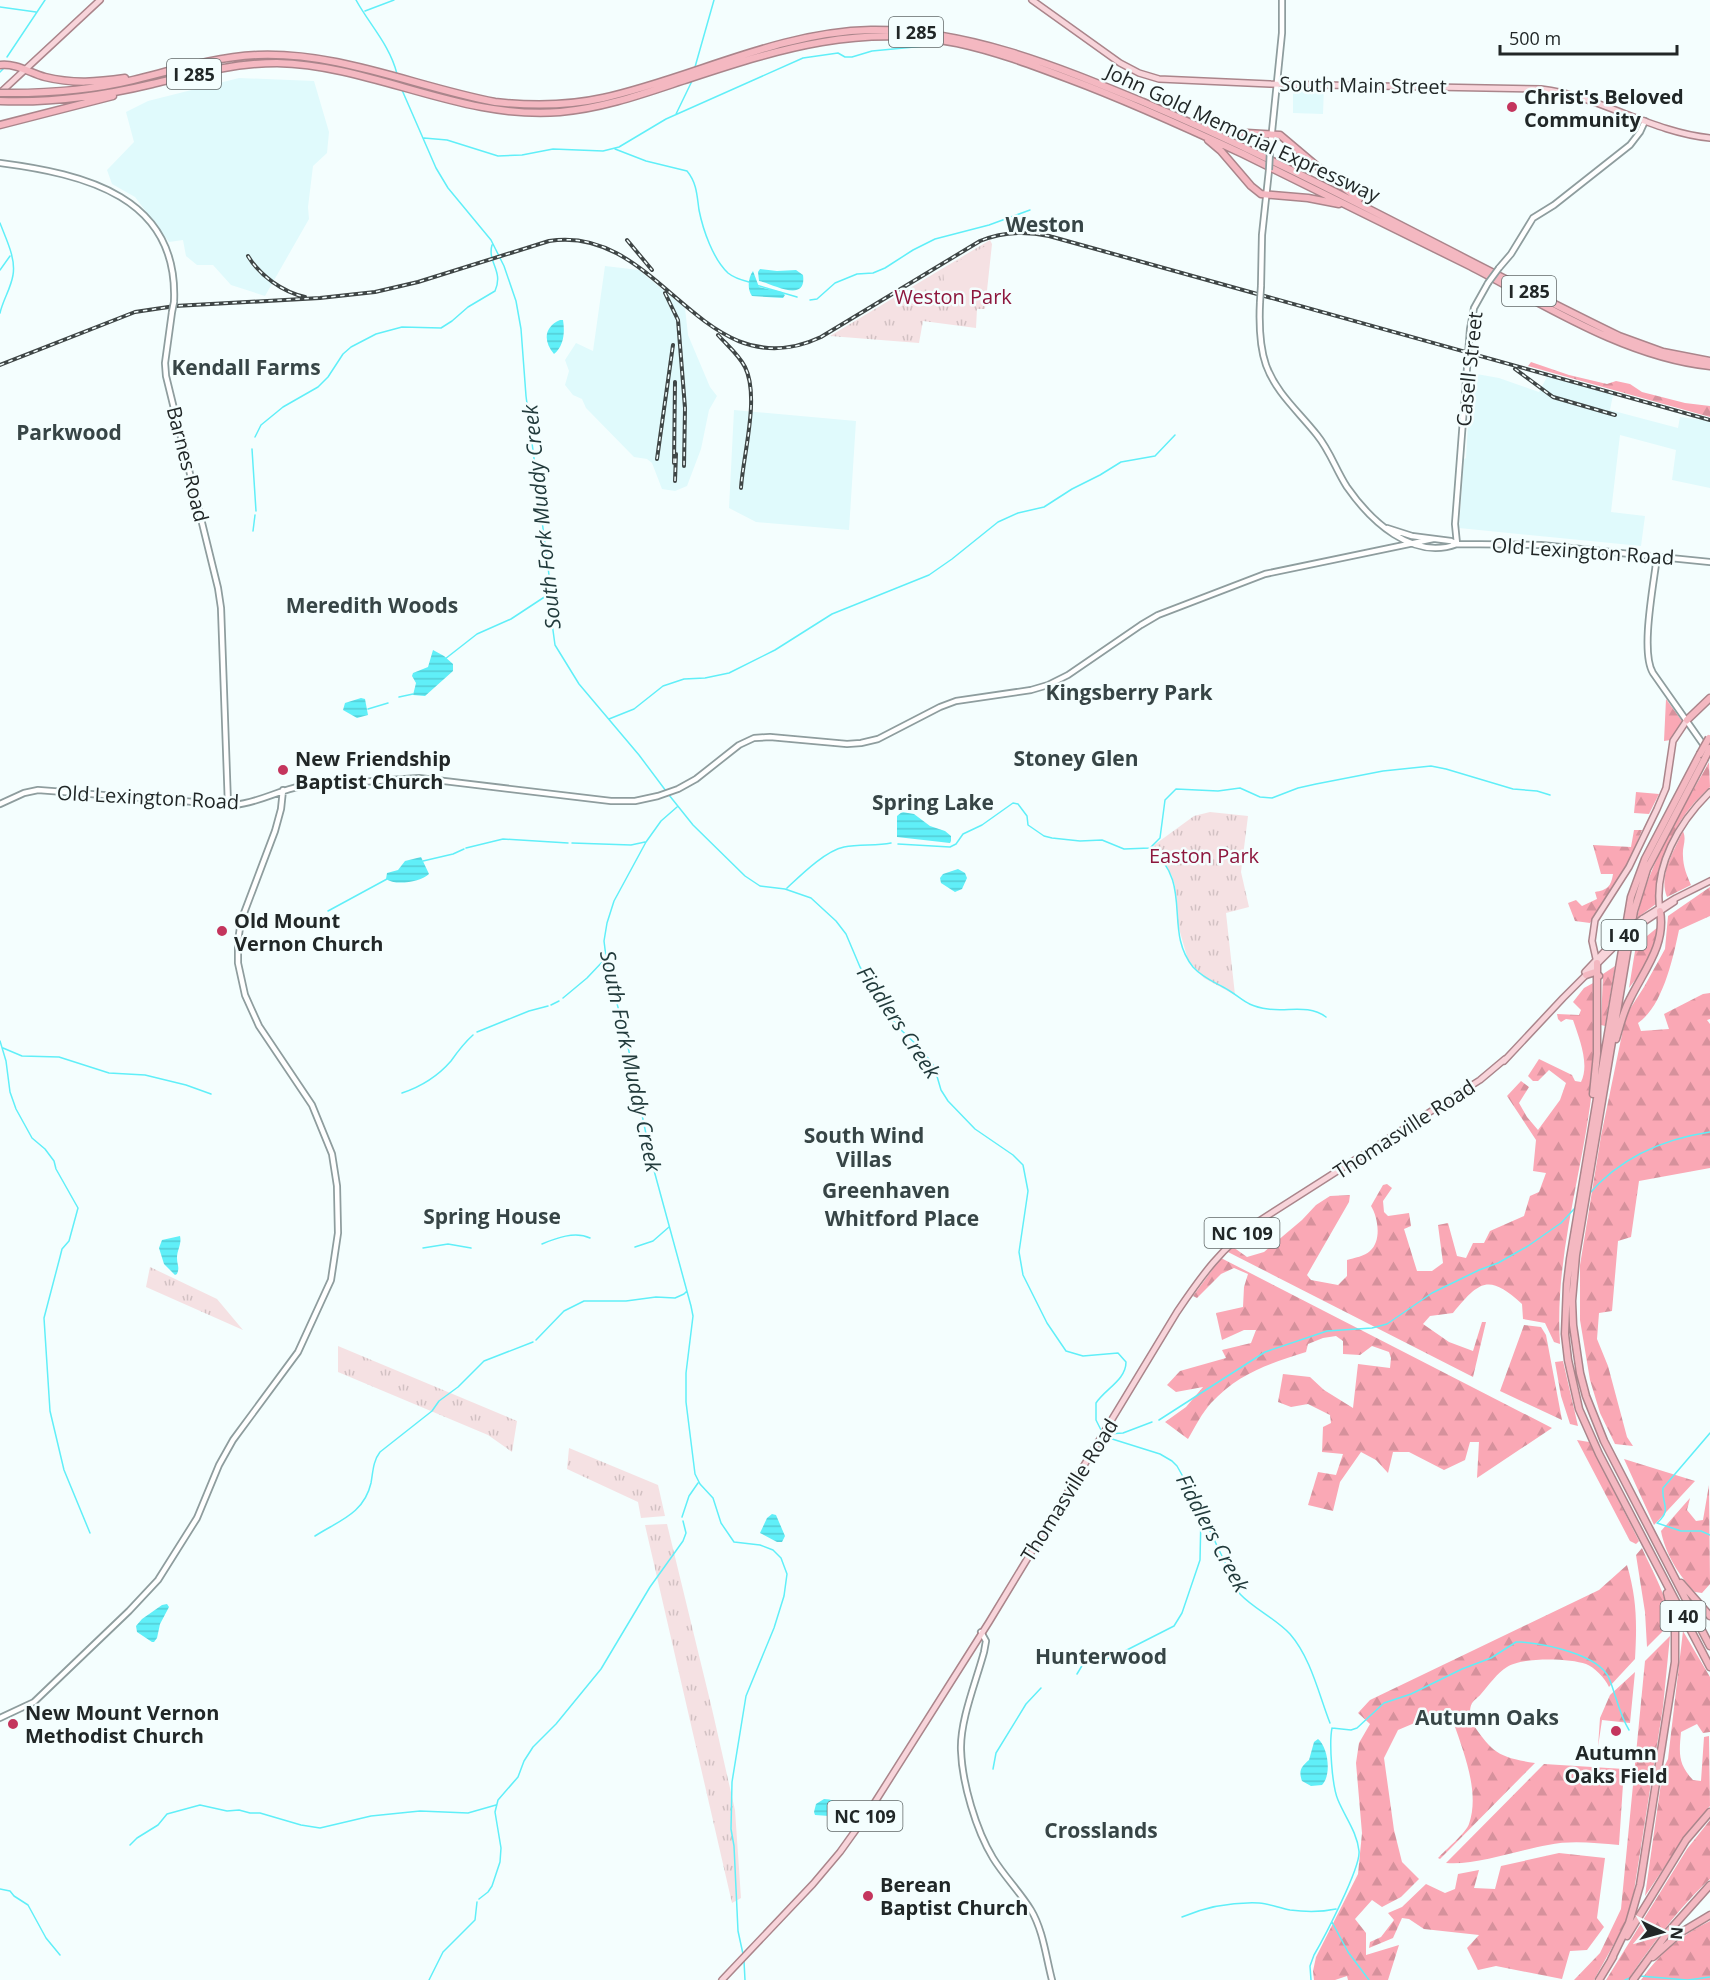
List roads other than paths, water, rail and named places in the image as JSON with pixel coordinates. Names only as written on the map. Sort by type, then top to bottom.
[{"type":"highway","name":"John Gold Memorial Expressway","points":[[0,93],[47,93],[89,89],[237,57],[279,55],[331,60],[495,102],[537,105],[569,103],[621,93],[779,43],[846,32],[889,30],[949,36],[1009,51],[1112,89],[1188,121],[1321,184],[1619,336],[1663,352],[1710,361]]},
{"type":"highway","name":"John Gold Memorial Expressway","points":[[1,101],[64,100],[150,85],[229,66],[274,63],[320,67],[453,102],[497,110],[540,113],[568,111],[615,102],[782,49],[840,39],[900,37],[954,43],[994,52],[1105,92],[1195,131],[1404,232],[1624,345],[1660,357],[1710,367]]},
{"type":"highway","points":[[0,64],[66,82],[97,82],[164,72]]},
{"type":"highway","points":[[0,125],[116,96],[150,85]]},
{"type":"highway","points":[[1188,121],[1230,132],[1282,136],[1356,198],[1398,223]]},
{"type":"highway","points":[[1195,131],[1221,151],[1251,186],[1261,194],[1308,198],[1337,204],[1404,232]]},
{"type":"highway","points":[[1687,720],[1710,698]]},
{"type":"highway","name":"I 40","points":[[1710,737],[1656,849],[1634,911],[1576,1255],[1573,1290],[1573,1325],[1580,1373],[1591,1409],[1604,1441],[1710,1646]]},
{"type":"highway","name":"I 40","points":[[1710,748],[1702,757],[1645,859],[1633,891],[1567,1284],[1565,1334],[1572,1384],[1588,1431],[1710,1667]]},
{"type":"highway","points":[[1608,1066],[1626,1006],[1659,942],[1662,925],[1660,909]]},
{"type":"highway","points":[[1592,1130],[1597,1054],[1599,976],[1597,961]]},
{"type":"highway","points":[[1587,975],[1595,972],[1599,976]]},
{"type":"highway","points":[[1611,1960],[1629,1923],[1640,1885],[1675,1662],[1676,1636],[1673,1614],[1655,1564]]},
{"type":"highway","points":[[1673,1573],[1690,1596],[1710,1616]]},
{"type":"highway","points":[[1599,1980],[1686,1840],[1710,1812]]},
{"type":"highway","points":[[1634,1980],[1668,1932],[1710,1886]]},
{"type":"highway","points":[[1634,1980],[1661,1949],[1690,1926],[1710,1915]]},
{"type":"main road","points":[[0,93],[100,0]]},
{"type":"main road","name":"South Main Street","points":[[1032,0],[1120,63],[1142,74],[1167,80],[1541,89],[1574,95],[1674,131],[1710,138]]},
{"type":"main road","points":[[1597,961],[1592,941],[1595,920],[1629,867],[1657,809],[1666,788],[1673,741],[1687,720]]},
{"type":"main road","points":[[1660,909],[1659,880],[1663,867],[1682,826],[1694,808],[1710,792]]},
{"type":"main road","name":"Thomasville Road","points":[[1660,909],[1669,901],[1710,881]]},
{"type":"main road","name":"Thomasville Road","points":[[722,1980],[813,1884],[868,1813],[1177,1312],[1220,1252],[1259,1221],[1494,1071],[1614,945],[1641,922],[1695,888]]},
{"type":"main road","points":[[1658,897],[1663,901],[1669,901]]},
{"type":"main road","name":"Thomasville Road","points":[[1563,998],[1587,975],[1597,961]]},
{"type":"street","points":[[1282,0],[1283,26],[1266,194],[1260,302],[1262,353],[1271,377],[1293,408],[1318,436],[1346,485],[1358,501],[1397,537],[1413,543],[1433,539]]},
{"type":"street","name":"Casell Street","points":[[1457,544],[1455,524],[1470,329],[1474,308],[1488,283],[1511,254],[1533,218],[1554,205],[1630,145],[1640,132],[1644,121]]},
{"type":"street","name":"Barnes Road","points":[[0,163],[66,174],[109,190],[128,201],[142,213],[161,237],[171,269],[174,302],[165,363],[166,376],[216,578],[221,607],[228,805]]},
{"type":"street","name":"Old Lexington Road","points":[[1385,527],[1412,536],[1451,541],[1457,544]]},
{"type":"street","name":"Old Lexington Road","points":[[0,804],[24,793],[38,790],[228,805],[256,801],[283,790],[302,786],[419,778],[611,801],[635,801],[675,790],[696,779],[739,745],[754,738],[861,743],[878,739],[956,701],[1031,690],[1048,685],[1068,675],[1158,615],[1265,574],[1413,543],[1450,547],[1457,544],[1534,544],[1710,561]]},
{"type":"street","points":[[1657,556],[1647,645],[1648,663],[1710,754]]},
{"type":"street","points":[[0,1718],[34,1702],[158,1580],[197,1518],[219,1465],[233,1440],[298,1352],[331,1280],[338,1233],[337,1186],[332,1154],[309,1100],[258,1026],[245,994],[238,963],[241,921],[281,809],[283,790]]},
{"type":"street","points":[[981,1632],[986,1641],[984,1652],[962,1735],[961,1750],[964,1771],[972,1808],[982,1836],[993,1858],[1032,1912],[1039,1929],[1052,1980]]},
{"type":"water","points":[[760,269],[796,270],[803,275],[803,284],[800,289],[788,290],[759,281]]},
{"type":"water","points":[[753,271],[759,287],[782,292],[785,295],[783,298],[752,296],[749,284]]},
{"type":"water","points":[[563,320],[563,338],[554,354],[548,344],[547,335],[551,326]]},
{"type":"water","points":[[433,650],[453,664],[453,671],[425,696],[413,695],[416,683],[412,676],[413,673],[428,667]]},
{"type":"water","points":[[365,699],[368,715],[357,718],[343,710],[345,703]]},
{"type":"water","points":[[902,812],[914,814],[930,826],[945,831],[951,836],[950,843],[897,837],[897,816]]},
{"type":"water","points":[[421,857],[429,874],[425,877],[401,883],[386,879],[387,873],[398,870],[405,861]]},
{"type":"water","points":[[958,869],[965,873],[967,878],[962,889],[955,892],[941,883],[940,878],[943,874]]},
{"type":"water","points":[[180,1236],[178,1270],[175,1275],[164,1264],[159,1248],[162,1240]]},
{"type":"water","points":[[772,1514],[776,1515],[785,1536],[782,1542],[777,1542],[760,1533],[767,1518]]},
{"type":"water","points":[[167,1604],[169,1607],[160,1624],[157,1638],[152,1642],[137,1632],[136,1626],[162,1605]]},
{"type":"water","points":[[1318,1739],[1326,1754],[1327,1775],[1322,1785],[1311,1786],[1302,1781],[1301,1771],[1309,1760],[1314,1742]]},
{"type":"water","points":[[824,1799],[859,1810],[858,1818],[815,1815],[816,1804]]},
{"type":"waterway","points":[[7,57],[45,0]]},
{"type":"waterway","name":"South Fork Muddy Creek","points":[[356,0],[384,44],[397,74]]},
{"type":"waterway","points":[[365,11],[394,0]]},
{"type":"waterway","points":[[695,67],[714,0]]},
{"type":"waterway","points":[[0,7],[36,12]]},
{"type":"waterway","points":[[424,138],[447,140],[498,156],[522,155],[553,149],[603,151],[619,147],[666,119],[803,58],[838,53],[845,57],[852,57],[872,51],[925,46]]},
{"type":"waterway","points":[[0,72],[3,69]]},
{"type":"waterway","points":[[676,114],[692,81]]},
{"type":"waterway","name":"South Fork Muddy Creek","points":[[402,90],[436,168],[448,188],[491,240],[504,266],[516,301],[549,575],[555,645],[579,684],[666,791]]},
{"type":"waterway","points":[[615,149],[646,161],[687,171],[695,185],[703,226],[713,252],[728,273],[749,282]]},
{"type":"waterway","points":[[810,300],[817,299],[835,283],[857,274],[873,273],[885,268],[935,239],[989,225],[1030,210]]},
{"type":"waterway","points":[[0,223],[10,249],[14,269],[11,285],[0,313]]},
{"type":"waterway","points":[[255,437],[261,425],[283,407],[318,387],[351,347],[376,334],[402,327],[441,328],[468,307],[495,291],[498,278],[492,257],[492,245]]},
{"type":"waterway","points":[[0,270],[10,256]]},
{"type":"waterway","points":[[756,285],[797,297]]},
{"type":"waterway","points":[[609,719],[634,709],[663,686],[684,679],[729,673],[775,650],[832,614],[929,575],[998,522],[1018,513],[1044,507],[1121,462],[1155,456],[1175,435]]},
{"type":"waterway","points":[[252,449],[256,511]]},
{"type":"waterway","points":[[253,531],[255,515]]},
{"type":"waterway","points":[[445,659],[477,634],[511,619],[549,594]]},
{"type":"waterway","points":[[399,697],[413,694]]},
{"type":"waterway","points":[[368,709],[388,703]]},
{"type":"waterway","points":[[898,844],[950,847],[956,844],[963,834],[982,825],[1013,803],[1018,804],[1027,816],[1028,825],[1044,836],[1080,841],[1102,840],[1124,849],[1150,848],[1160,838],[1165,800],[1176,789],[1218,791],[1240,788],[1260,797],[1272,798],[1316,784],[1383,771],[1431,766],[1513,789],[1537,791],[1550,795]]},
{"type":"waterway","name":"Fiddlers Creek","points":[[669,795],[693,825],[745,876],[760,886],[785,889],[811,898],[836,921],[846,934],[860,967],[889,1015],[934,1066],[941,1090],[948,1101],[975,1129],[1013,1155],[1023,1165],[1028,1191],[1019,1252],[1023,1275],[1047,1323],[1066,1351],[1083,1356],[1118,1353],[1126,1362],[1123,1374],[1096,1403],[1096,1420],[1101,1430]]},
{"type":"waterway","name":"South Fork Muddy Creek","points":[[677,807],[661,821],[646,842],[614,901],[604,941],[607,965],[627,1042],[652,1163],[693,1316],[686,1373],[686,1402],[695,1474],[700,1484],[713,1498],[721,1523],[734,1542],[760,1545],[773,1550],[781,1558],[787,1574],[784,1596],[774,1628],[746,1696],[732,1782],[731,1829],[734,1846],[738,1931],[743,1954]]},
{"type":"waterway","points":[[466,848],[503,839],[568,843]]},
{"type":"waterway","points":[[572,843],[631,845],[645,842]]},
{"type":"waterway","points":[[787,888],[814,864],[837,849],[891,843]]},
{"type":"waterway","points":[[423,861],[464,849]]},
{"type":"waterway","points":[[1151,849],[1164,863],[1171,877],[1184,953],[1196,970],[1254,1006],[1275,1010],[1312,1011],[1326,1017]]},
{"type":"waterway","points":[[328,911],[387,879]]},
{"type":"waterway","points":[[563,998],[605,959]]},
{"type":"waterway","points":[[551,1005],[559,1001]]},
{"type":"waterway","points":[[477,1032],[529,1011],[548,1006]]},
{"type":"waterway","points":[[402,1093],[435,1076],[473,1035]]},
{"type":"waterway","points":[[0,1041],[6,1061],[10,1092],[16,1109],[32,1138],[54,1161],[56,1169],[78,1208],[69,1241],[62,1249],[44,1318],[50,1411],[64,1470],[90,1533]]},
{"type":"waterway","points":[[3,1048],[22,1056],[59,1057],[109,1073],[145,1075],[211,1094]]},
{"type":"waterway","points":[[1589,1194],[1615,1170],[1644,1152],[1676,1139],[1710,1132]]},
{"type":"waterway","points":[[1159,1420],[1265,1352],[1327,1331],[1372,1328],[1387,1324],[1432,1293],[1498,1263],[1528,1246],[1561,1223],[1575,1208]]},
{"type":"waterway","points":[[635,1247],[653,1241],[669,1227]]},
{"type":"waterway","points":[[542,1244],[572,1235],[590,1238]]},
{"type":"waterway","points":[[423,1248],[448,1244],[471,1248]]},
{"type":"waterway","points":[[536,1340],[564,1311],[584,1301],[675,1298],[687,1291]]},
{"type":"waterway","points":[[315,1536],[349,1516],[363,1502],[368,1494],[380,1452],[432,1411],[439,1401],[458,1387],[484,1361],[533,1342]]},
{"type":"waterway","points":[[1108,1434],[1123,1433],[1152,1422]]},
{"type":"waterway","name":"Fiddlers Creek","points":[[1107,1433],[1109,1438],[1160,1454],[1177,1466],[1240,1594],[1284,1628],[1304,1654],[1330,1723]]},
{"type":"waterway","points":[[1710,1433],[1663,1488],[1665,1510],[1657,1523],[1681,1531],[1701,1531],[1710,1535]]},
{"type":"waterway","points":[[682,1517],[689,1496],[698,1483]]},
{"type":"waterway","points":[[1077,1674],[1083,1664],[1106,1660],[1174,1626],[1182,1613],[1200,1560],[1201,1515]]},
{"type":"waterway","points":[[479,1899],[492,1886],[500,1862],[501,1848],[495,1812],[498,1800],[518,1777],[533,1747],[556,1724],[601,1669],[650,1587],[683,1541],[686,1533],[683,1521]]},
{"type":"waterway","points":[[1332,1728],[1351,1730],[1357,1728],[1384,1703],[1411,1694],[1462,1669],[1491,1658],[1516,1642],[1521,1642],[1570,1652],[1583,1657],[1603,1670],[1609,1678],[1629,1730]]},
{"type":"waterway","points":[[993,1769],[996,1753],[1026,1704],[1041,1688]]},
{"type":"waterway","name":"Fiddlers Creek","points":[[1311,1980],[1310,1966],[1314,1955],[1348,1886],[1359,1851],[1334,1785],[1332,1728]]},
{"type":"waterway","points":[[130,1845],[158,1825],[167,1814],[200,1805],[227,1811],[260,1813],[320,1828],[371,1816],[420,1811],[468,1813],[496,1805]]},
{"type":"waterway","points":[[0,1889],[10,1891],[28,1905],[46,1938],[60,1955]]},
{"type":"waterway","points":[[429,1980],[443,1952],[475,1920],[477,1902]]},
{"type":"waterway","points":[[1182,1917],[1200,1910],[1239,1903],[1267,1904],[1302,1911],[1336,1909]]},
{"type":"waterway","points":[[1332,1922],[1348,1952],[1369,1980]]},
{"type":"waterway","name":"South Fork Muddy Creek","points":[[744,1961],[745,1980]]},
{"type":"waterway","points":[[1640,1976],[1687,1980]]},
{"type":"waterway","points":[[1625,1980],[1632,1977]]},
{"type":"waterway","points":[[1688,1980],[1710,1977]]},
{"type":"railway","points":[[0,365],[135,312],[175,306],[320,298],[375,292],[418,282],[549,241],[588,242],[622,256],[712,326],[744,343],[780,348],[821,337],[980,241],[1005,234],[1032,233],[1710,420]]},
{"type":"railway","points":[[627,240],[652,270]]},
{"type":"railway","points":[[248,256],[273,282],[305,297]]},
{"type":"railway","points":[[665,293],[678,320],[685,408],[684,466]]},
{"type":"railway","points":[[718,335],[740,358],[749,379],[751,410],[741,488]]},
{"type":"railway","points":[[657,459],[673,345]]},
{"type":"railway","points":[[1515,369],[1553,397],[1615,415]]},
{"type":"railway","points":[[674,463],[675,382]]},
{"type":"railway","points":[[675,481],[676,454]]},
{"type":"place","name":"Christ's Beloved Community","points":[[1512,107]]},
{"type":"place","name":"New Friendship Baptist Church","points":[[283,770]]},
{"type":"place","name":"Old Mount Vernon Church","points":[[222,931]]},
{"type":"place","name":"New Mount Vernon Methodist Church","points":[[13,1724]]},
{"type":"place","name":"Autumn Oaks Field","points":[[1616,1731]]},
{"type":"place","name":"Berean Baptist Church","points":[[868,1896]]},
{"type":"district","name":"Weston","points":[[1045,224]]},
{"type":"district","name":"Kendall Farms","points":[[246,367]]},
{"type":"district","name":"Parkwood","points":[[69,432]]},
{"type":"district","name":"Meredith Woods","points":[[372,605]]},
{"type":"district","name":"Kingsberry Park","points":[[1129,692]]},
{"type":"district","name":"Stoney Glen","points":[[1076,758]]},
{"type":"district","name":"Spring Lake","points":[[933,802]]},
{"type":"district","name":"South Wind Villas","points":[[864,1147]]},
{"type":"district","name":"Greenhaven","points":[[886,1190]]},
{"type":"district","name":"Spring House","points":[[492,1216]]},
{"type":"district","name":"Whitford Place","points":[[902,1218]]},
{"type":"district","name":"Hunterwood","points":[[1101,1656]]},
{"type":"district","name":"Autumn Oaks","points":[[1487,1717]]},
{"type":"district","name":"Crosslands","points":[[1101,1830]]},
{"type":"park label","name":"Weston Park","points":[[953,296]]},
{"type":"park label","name":"Easton Park","points":[[1204,855]]}]
